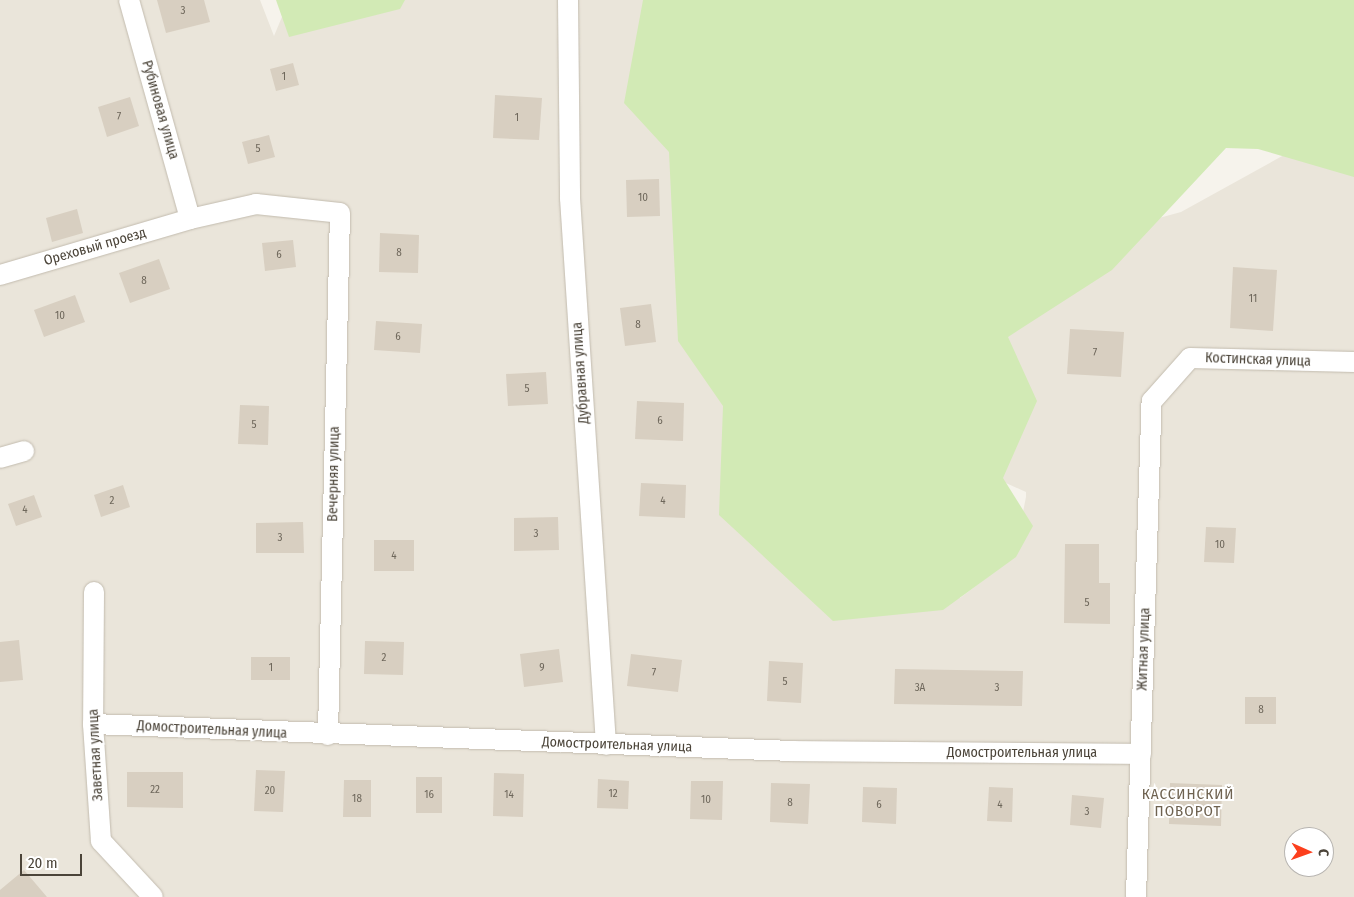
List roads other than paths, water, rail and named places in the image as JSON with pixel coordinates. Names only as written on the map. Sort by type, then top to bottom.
[{"type":"street","name":"Рубиновая улица","points":[[129,0],[190,220]]},
{"type":"street","name":"Дубравная улица","points":[[568,0],[570,198],[606,745]]},
{"type":"street","name":"Ореховый проезд","points":[[0,275],[190,220],[256,204],[340,213]]},
{"type":"street","name":"Вечерняя улица","points":[[328,735],[340,213]]},
{"type":"street","name":"Костинская улица","points":[[1152,401],[1190,358],[1354,362]]},
{"type":"street","name":"Житная улица","points":[[1136,897],[1152,401]]},
{"type":"street","points":[[0,458],[24,451]]},
{"type":"street","name":"Заветная улица","points":[[94,592],[94,724],[101,841],[153,897]]},
{"type":"street","name":"Домостроительная улица","points":[[94,724],[328,735],[793,751],[1141,754]]},
{"type":"district","name":"КАССИНСКИЙ ПОВОРОТ","points":[[1188,802]]}]
